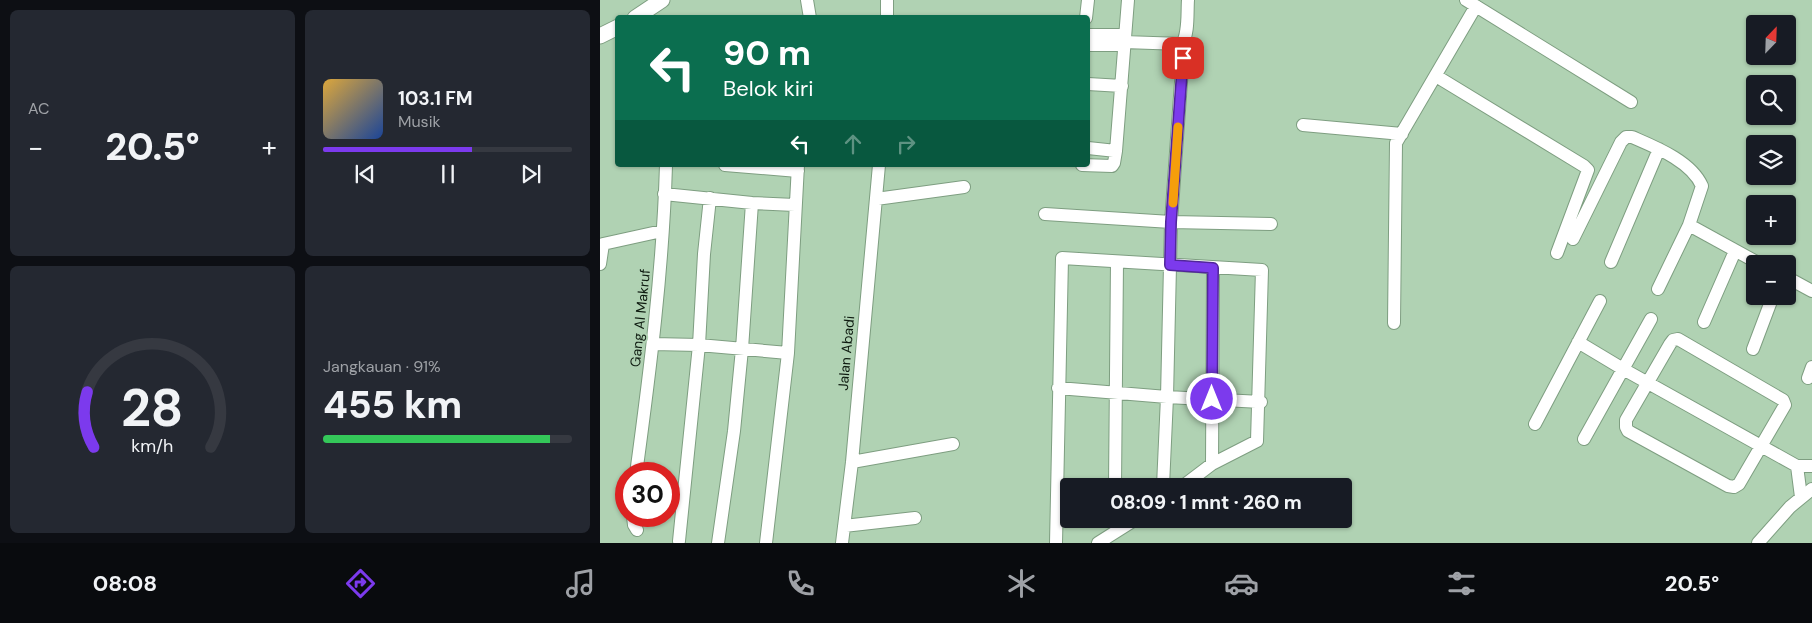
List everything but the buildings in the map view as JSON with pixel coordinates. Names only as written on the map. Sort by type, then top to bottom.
[{"type":"main road","points":[[641,15],[662,0]]},
{"type":"main road","points":[[600,36],[615,28]]},
{"type":"street","points":[[807,0],[810,15]]},
{"type":"street","points":[[887,0],[887,15]]},
{"type":"street","points":[[1086,15],[1088,0]]},
{"type":"street","points":[[1090,166],[1104,167],[1114,164],[1128,0]]},
{"type":"street","points":[[1163,478],[1171,222],[1188,0]]},
{"type":"street","points":[[1394,323],[1396,143],[1436,76],[1471,3],[1631,102]]},
{"type":"street","points":[[1090,35],[1124,41],[1175,45],[1182,44],[1184,40]]},
{"type":"street","points":[[1090,45],[1124,41]]},
{"type":"street","points":[[1436,76],[1588,170],[1557,254]]},
{"type":"street","points":[[1090,84],[1122,86]]},
{"type":"street","points":[[1303,125],[1402,134]]},
{"type":"street","points":[[1573,239],[1620,142],[1626,137],[1632,137],[1668,153],[1695,175],[1702,186],[1689,225],[1658,290]]},
{"type":"street","points":[[1090,148],[1116,151]]},
{"type":"street","points":[[1611,262],[1659,149]]},
{"type":"street","name":"Gang Al Makruf","points":[[638,462],[653,344],[666,167]]},
{"type":"street","points":[[766,543],[788,353],[798,168],[774,167]]},
{"type":"street","name":"Jalan Abadi","points":[[842,543],[852,462],[879,167]]},
{"type":"street","points":[[876,199],[964,188]]},
{"type":"street","points":[[664,194],[752,203],[795,205]]},
{"type":"street","points":[[679,541],[699,346],[704,254],[710,198]]},
{"type":"street","points":[[718,543],[734,431],[742,349],[752,203]]},
{"type":"street","points":[[1045,214],[1171,222],[1272,224]]},
{"type":"street","points":[[1689,225],[1746,257]]},
{"type":"street","points":[[600,264],[603,244],[662,231]]},
{"type":"street","points":[[1704,322],[1735,251]]},
{"type":"street","points":[[1056,543],[1062,258],[1262,270],[1260,402],[1257,441],[1212,464],[1194,478]]},
{"type":"street","points":[[1115,478],[1118,262]]},
{"type":"street","points":[[1212,464],[1213,268]]},
{"type":"street","points":[[1796,282],[1812,291]]},
{"type":"street","points":[[1535,424],[1600,300]]},
{"type":"street","points":[[1753,349],[1770,305]]},
{"type":"street","points":[[1584,439],[1651,319]]},
{"type":"street","points":[[1678,339],[1783,400],[1785,405],[1738,484],[1734,487],[1728,486],[1628,431],[1626,420],[1648,384],[1670,344],[1678,339]]},
{"type":"street","points":[[1578,342],[1648,384],[1797,466],[1812,466]]},
{"type":"street","points":[[653,344],[788,353]]},
{"type":"street","points":[[1058,388],[1260,402]]},
{"type":"street","points":[[852,462],[953,444]]},
{"type":"street","points":[[1797,466],[1801,497]]},
{"type":"street","points":[[1758,543],[1775,522],[1812,489]]},
{"type":"street","points":[[844,526],[915,518]]},
{"type":"street","points":[[1114,528],[1114,533]]},
{"type":"street","points":[[1098,543],[1122,528]]},
{"type":"slow traffic","points":[[1173,203],[1178,127]]},
{"type":"route","points":[[1183,58],[1171,222],[1170,265],[1213,268],[1212,399]]}]
